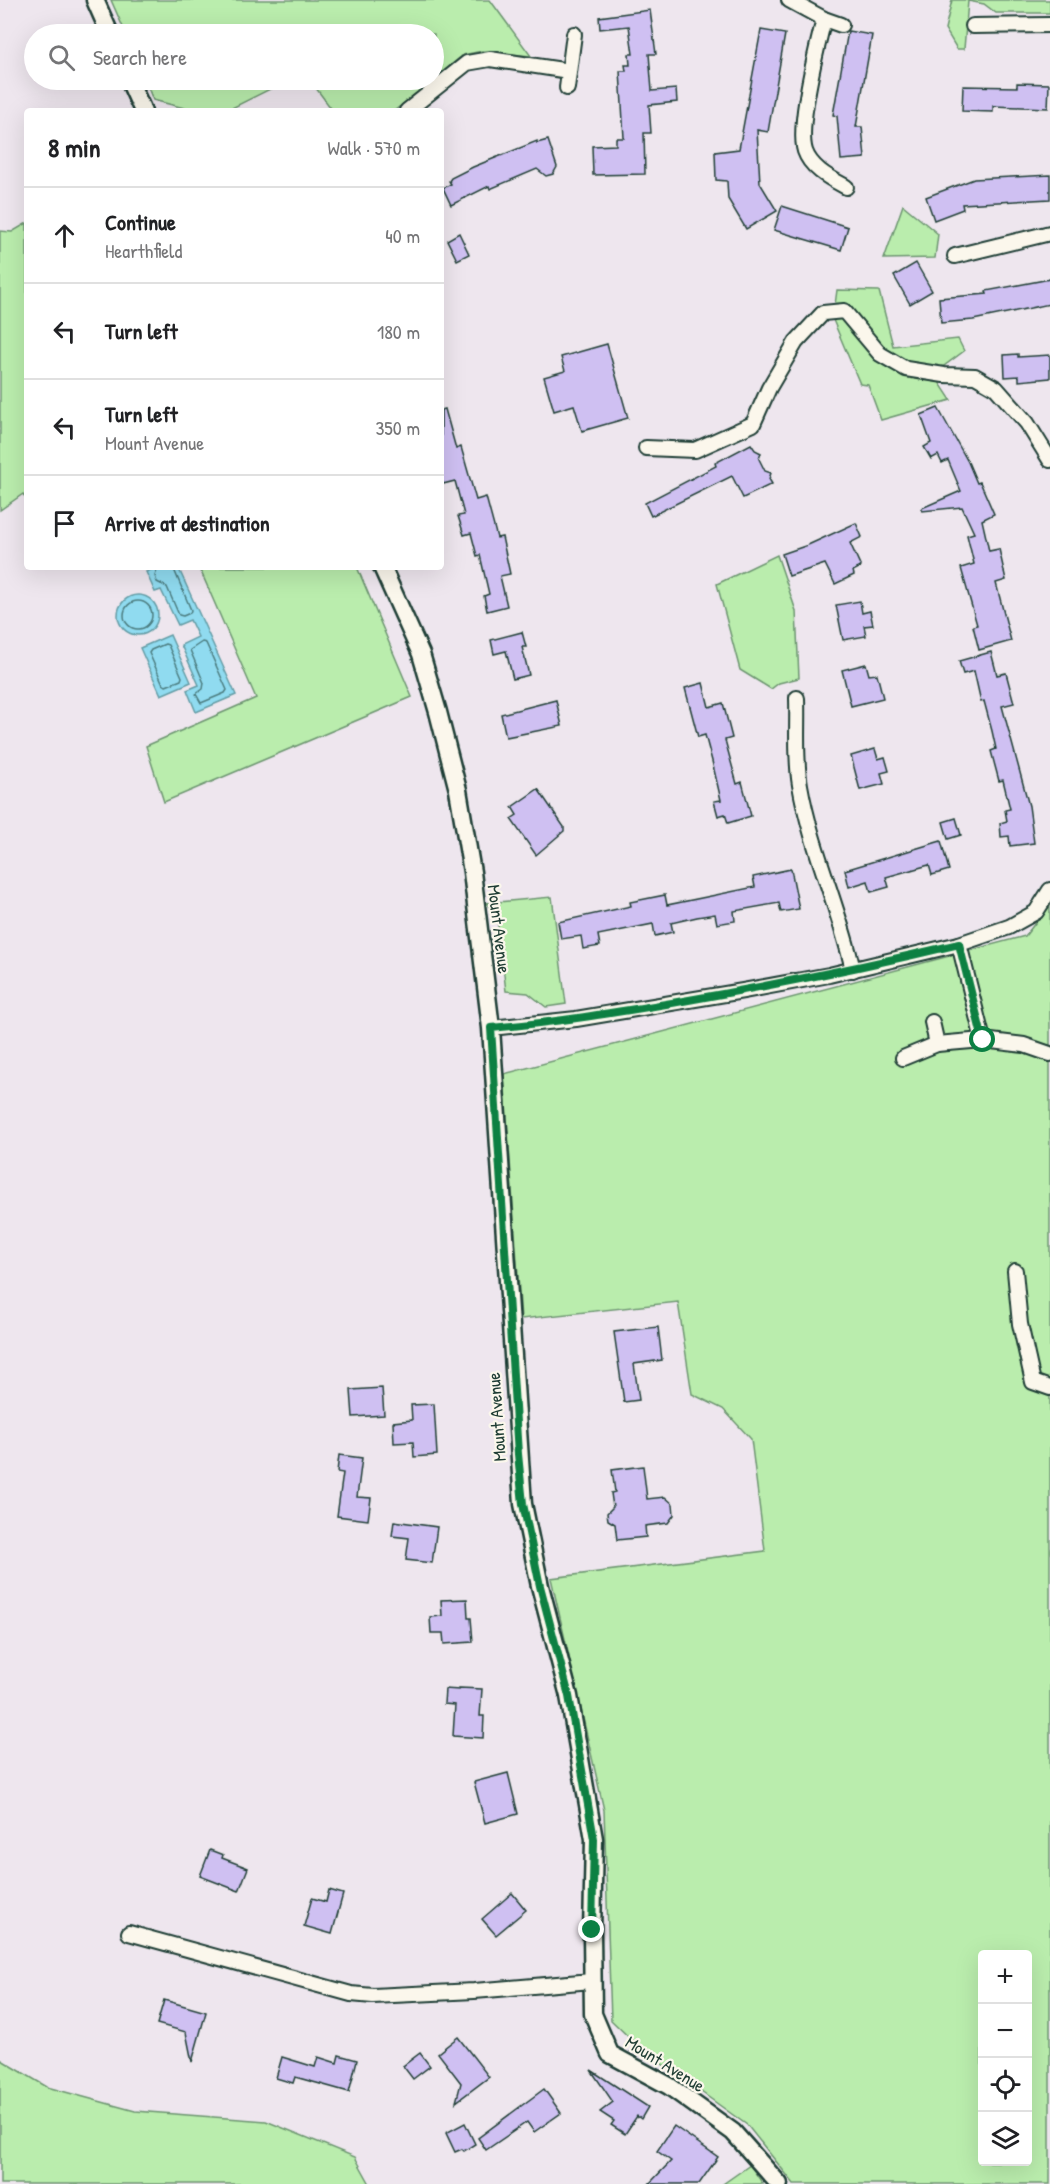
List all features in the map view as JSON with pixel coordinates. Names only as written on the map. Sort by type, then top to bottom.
[{"type":"street","points":[[95,0],[106,24]]},
{"type":"street","points":[[789,0],[841,26]]},
{"type":"street","points":[[824,19],[814,61],[804,125],[805,152],[818,170],[846,188]]},
{"type":"street","points":[[973,26],[1050,26]]},
{"type":"street","points":[[567,88],[574,34]]},
{"type":"street","points":[[444,82],[467,63],[490,59],[570,71]]},
{"type":"street","points":[[134,90],[142,108]]},
{"type":"street","points":[[412,108],[434,90]]},
{"type":"street","points":[[955,256],[1050,233]]},
{"type":"street","points":[[646,448],[694,450],[753,424],[769,388],[796,342],[823,313],[844,311],[880,354],[906,369],[944,375],[975,376],[996,388],[1027,423],[1050,460]]},
{"type":"street","name":"Mount Avenue","points":[[383,570],[421,654],[458,790],[472,872],[491,1028],[523,1504],[540,1586],[569,1696],[594,1839],[593,2014],[610,2054],[669,2086],[733,2132],[778,2184]]},
{"type":"street","points":[[797,698],[800,783],[807,816],[846,936],[853,970]]},
{"type":"street","points":[[491,1028],[576,1019],[853,970],[959,944],[1009,927],[1036,912],[1050,890]]},
{"type":"street","points":[[959,944],[983,1040]]},
{"type":"street","points":[[932,1022],[937,1044]]},
{"type":"street","points":[[903,1058],[937,1044],[983,1040],[1024,1045],[1050,1054]]},
{"type":"street","points":[[1015,1270],[1020,1324],[1033,1382],[1050,1388]]},
{"type":"street","points":[[129,1933],[351,1994],[373,1996],[474,1991],[592,1981]]},
{"type":"green space","points":[[111,0],[490,0],[531,56],[482,51],[463,55],[444,71],[444,24],[122,24]]},
{"type":"green space","points":[[952,0],[1050,0],[1050,13],[996,13],[984,4],[968,1],[964,49],[957,49],[945,29]]},
{"type":"green space","points":[[149,90],[268,90],[232,108],[184,108],[153,100]]},
{"type":"green space","points":[[317,90],[420,90],[398,108],[331,108]]},
{"type":"green space","points":[[903,205],[938,234],[935,258],[884,259]]},
{"type":"green space","points":[[24,225],[24,496],[23,494],[0,510],[0,231],[12,232]]},
{"type":"green space","points":[[837,290],[879,291],[893,346],[958,339],[964,351],[944,366],[939,382],[951,400],[881,420],[868,385],[860,384],[833,320]]},
{"type":"green space","points":[[777,555],[796,611],[799,678],[779,683],[771,689],[740,670],[717,584]]},
{"type":"green space","points":[[200,570],[358,570],[412,697],[164,802],[146,746],[256,698]]},
{"type":"green space","points":[[552,897],[566,1004],[546,1007],[528,993],[506,991],[498,925],[487,903]]},
{"type":"green space","points":[[1050,904],[1050,2184],[794,2184],[747,2125],[640,2048],[611,2020],[604,1810],[551,1578],[765,1551],[751,1439],[723,1409],[692,1394],[678,1302],[521,1319],[504,1074],[1025,936]]},
{"type":"green space","points":[[0,2059],[47,2087],[135,2111],[266,2121],[355,2157],[370,2184],[0,2184]]},
{"type":"green space","points":[[750,2165],[763,2184],[723,2184]]},
{"type":"water","points":[[179,570],[236,695],[196,712],[187,690],[199,685],[181,645],[198,637],[190,620],[178,625],[161,590],[155,592],[146,572]]},
{"type":"water","points":[[138,595],[146,596],[152,601],[157,607],[157,623],[152,629],[146,634],[138,635],[130,634],[124,629],[119,623],[118,615],[119,607],[124,601],[130,596]]},
{"type":"water","points":[[170,635],[191,682],[161,695],[140,648]]},
{"type":"building","points":[[650,10],[656,54],[649,54],[652,91],[676,89],[677,102],[649,105],[651,133],[644,133],[645,174],[593,175],[592,146],[616,145],[616,138],[624,138],[620,71],[626,71],[625,65],[630,65],[629,54],[633,54],[629,26],[600,29],[599,17]]},
{"type":"building","points":[[761,30],[785,34],[768,132],[757,130],[760,183],[777,211],[746,229],[728,199],[727,181],[716,180],[715,152],[739,149]]},
{"type":"building","points":[[848,31],[872,35],[856,127],[862,127],[865,158],[841,160],[837,116],[833,115]]},
{"type":"building","points":[[1017,83],[1049,84],[1048,108],[993,106],[993,112],[962,111],[963,86],[1017,87]]},
{"type":"building","points":[[548,140],[557,167],[553,174],[546,176],[537,169],[490,189],[489,186],[451,205],[444,188],[451,184],[449,181],[451,178],[537,141],[537,143]]},
{"type":"building","points":[[1050,175],[1050,199],[962,204],[963,209],[934,220],[926,197],[974,179]]},
{"type":"building","points":[[782,206],[848,227],[841,250],[774,230]]},
{"type":"building","points":[[459,233],[469,254],[457,260],[447,240]]},
{"type":"building","points":[[916,263],[932,291],[910,304],[894,276]]},
{"type":"building","points":[[1050,279],[1050,304],[973,320],[941,323],[939,298],[987,294],[986,291]]},
{"type":"building","points":[[607,344],[628,418],[582,431],[574,405],[554,411],[544,377],[565,371],[561,357]]},
{"type":"building","points":[[1018,354],[1018,357],[1050,355],[1050,378],[1019,381],[1019,376],[1005,377],[1004,355]]},
{"type":"building","points":[[938,408],[977,483],[980,482],[994,514],[982,520],[989,551],[999,549],[1006,580],[996,583],[1011,641],[979,650],[973,626],[977,625],[961,568],[974,564],[967,535],[974,533],[962,507],[922,511],[922,508],[961,491],[948,460],[942,463],[938,455],[931,459],[924,447],[931,443],[921,415]]},
{"type":"building","points":[[444,409],[456,449],[461,447],[476,500],[486,497],[497,538],[502,537],[510,574],[500,576],[507,606],[487,611],[484,596],[489,594],[480,555],[477,556],[471,533],[464,535],[458,516],[464,515],[455,481],[444,484]]},
{"type":"building","points":[[751,444],[761,453],[759,459],[765,471],[771,473],[769,479],[772,484],[743,498],[732,476],[651,516],[645,503],[716,466],[715,463]]},
{"type":"building","points":[[856,523],[862,537],[850,543],[861,567],[853,571],[854,575],[835,584],[825,564],[789,576],[782,554]]},
{"type":"building","points":[[860,601],[862,613],[870,611],[873,625],[864,626],[866,636],[843,640],[836,605]]},
{"type":"building","points":[[522,632],[526,647],[522,647],[529,675],[513,679],[506,651],[494,654],[491,640]]},
{"type":"building","points":[[991,652],[997,675],[1006,673],[1014,703],[1002,706],[1029,806],[1034,843],[1010,846],[1009,836],[1001,837],[1000,823],[1007,821],[1005,810],[1010,809],[1003,780],[999,781],[991,751],[996,749],[992,731],[984,701],[981,702],[974,671],[963,674],[959,661]]},
{"type":"building","points":[[866,664],[869,675],[877,674],[883,698],[851,706],[842,670]]},
{"type":"building","points":[[703,683],[709,707],[723,703],[732,738],[725,740],[737,784],[742,782],[751,816],[728,823],[725,814],[718,816],[714,801],[721,800],[712,761],[705,735],[698,737],[685,688]]},
{"type":"building","points":[[556,700],[562,726],[506,737],[501,714]]},
{"type":"building","points":[[875,749],[878,759],[885,757],[889,771],[881,773],[884,784],[860,790],[851,756]]},
{"type":"building","points":[[538,789],[564,827],[564,831],[536,855],[511,819],[517,815],[512,807]]},
{"type":"building","points":[[956,818],[961,835],[948,839],[943,822]]},
{"type":"building","points":[[941,841],[949,870],[932,875],[929,865],[886,877],[889,887],[871,892],[868,881],[849,887],[845,870]]},
{"type":"building","points":[[791,869],[799,909],[781,912],[779,903],[734,911],[735,921],[717,924],[715,914],[697,917],[671,923],[673,932],[655,936],[653,924],[598,935],[600,946],[583,949],[581,936],[561,939],[558,922],[631,906],[630,902],[665,895],[667,905],[755,887],[753,877]]},
{"type":"building","points":[[658,1327],[662,1360],[634,1364],[639,1400],[624,1402],[614,1332]]},
{"type":"building","points":[[382,1388],[384,1415],[353,1417],[351,1390]]},
{"type":"building","points":[[434,1404],[437,1455],[414,1457],[413,1442],[394,1443],[393,1422],[412,1420],[411,1405]]},
{"type":"building","points":[[339,1455],[362,1458],[357,1497],[371,1498],[368,1520],[337,1516],[343,1473],[337,1472]]},
{"type":"building","points":[[643,1466],[647,1499],[665,1497],[673,1504],[674,1515],[668,1523],[645,1526],[646,1537],[617,1540],[615,1524],[608,1520],[607,1513],[613,1507],[611,1493],[615,1492],[612,1470]]},
{"type":"building","points":[[394,1521],[437,1527],[432,1563],[406,1560],[409,1538],[392,1536]]},
{"type":"building","points":[[467,1599],[473,1642],[444,1644],[443,1633],[431,1633],[430,1617],[442,1616],[441,1600]]},
{"type":"building","points":[[459,1688],[482,1689],[480,1716],[484,1716],[483,1738],[453,1736],[455,1705],[444,1704],[445,1689],[459,1690]]},
{"type":"building","points":[[508,1773],[518,1814],[485,1823],[474,1782]]},
{"type":"building","points":[[210,1850],[223,1855],[222,1858],[248,1868],[239,1891],[200,1876]]},
{"type":"building","points":[[329,1890],[343,1894],[332,1934],[304,1926],[312,1898],[326,1902]]},
{"type":"building","points":[[512,1893],[526,1910],[496,1935],[482,1919]]},
{"type":"building","points":[[164,2000],[206,2012],[192,2062],[186,2032],[157,2024]]},
{"type":"building","points":[[458,2037],[489,2077],[456,2102],[461,2083],[438,2053]]},
{"type":"building","points":[[420,2053],[430,2066],[413,2079],[403,2066]]},
{"type":"building","points":[[339,2055],[357,2060],[349,2092],[295,2077],[293,2083],[276,2078],[282,2057],[315,2067],[318,2057],[337,2063]]},
{"type":"building","points":[[591,2070],[648,2107],[641,2119],[637,2116],[625,2134],[611,2125],[614,2121],[600,2112],[613,2102]]},
{"type":"building","points":[[544,2089],[561,2113],[534,2132],[527,2122],[486,2150],[478,2138]]},
{"type":"building","points":[[465,2123],[475,2144],[464,2151],[462,2149],[455,2152],[446,2133]]},
{"type":"building","points":[[674,2126],[718,2157],[699,2184],[649,2184],[671,2161],[657,2151]]},
{"type":"route","points":[[592,1930],[594,1839],[569,1696],[540,1586],[523,1504],[491,1028],[576,1019],[743,991],[829,975],[959,944],[983,1040]]}]
